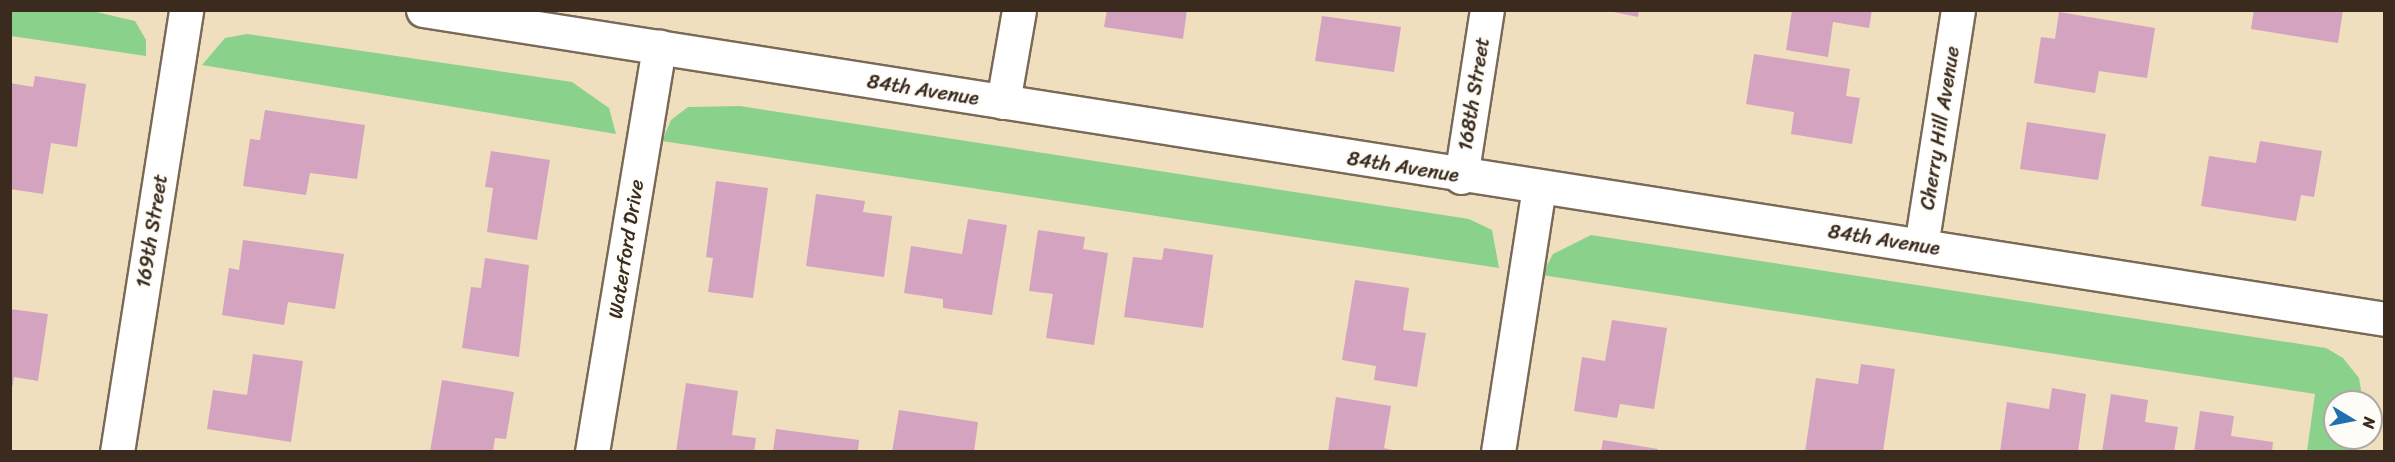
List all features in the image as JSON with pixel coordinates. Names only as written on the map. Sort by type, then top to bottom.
[{"type":"street","name":"169th Street","points":[[117,452],[186,10]]},
{"type":"street","name":"84th Avenue","points":[[423,10],[1461,177],[1539,187],[2385,319]]},
{"type":"street","points":[[1004,102],[1019,10]]},
{"type":"street","name":"168th Street","points":[[1461,177],[1487,10]]},
{"type":"street","name":"Cherry Hill Avenue","points":[[1921,246],[1958,10]]},
{"type":"street","name":"Waterford Drive","points":[[592,452],[659,47]]},
{"type":"street","points":[[1498,452],[1539,187]]},
{"type":"green space","points":[[10,11],[92,11],[135,21],[146,40],[146,56],[11,36]]},
{"type":"green space","points":[[247,34],[572,82],[609,108],[616,134],[202,65],[225,38]]},
{"type":"green space","points":[[740,106],[1469,219],[1492,230],[1499,268],[662,141],[671,120],[688,107]]},
{"type":"green space","points":[[1591,235],[2326,348],[2343,358],[2359,378],[2361,390],[2323,390],[2323,450],[2357,451],[2307,451],[2315,394],[1542,275],[1553,254]]},
{"type":"building","points":[[1107,10],[1187,10],[1183,39],[1104,27]]},
{"type":"building","points":[[1604,10],[1639,10],[1638,17]]},
{"type":"building","points":[[1792,10],[1872,10],[1869,28],[1833,22],[1828,57],[1786,50]]},
{"type":"building","points":[[2254,10],[2343,10],[2338,43],[2251,29]]},
{"type":"building","points":[[2059,12],[2155,28],[2147,78],[2099,71],[2095,93],[2034,83],[2041,37],[2055,39]]},
{"type":"building","points":[[1322,16],[1401,27],[1394,72],[1315,61]]},
{"type":"building","points":[[1754,54],[1850,69],[1846,96],[1860,98],[1852,144],[1791,134],[1794,112],[1746,104]]},
{"type":"building","points":[[35,76],[86,84],[77,147],[51,143],[43,194],[10,189],[10,83],[33,87]]},
{"type":"building","points":[[265,110],[365,125],[357,179],[310,173],[306,195],[243,186],[250,139],[260,140]]},
{"type":"building","points":[[2027,122],[2106,134],[2098,180],[2020,169]]},
{"type":"building","points":[[2260,141],[2322,151],[2314,197],[2301,195],[2296,221],[2201,206],[2209,156],[2256,163]]},
{"type":"building","points":[[491,151],[550,160],[537,240],[487,232],[493,188],[485,187]]},
{"type":"building","points":[[716,181],[768,188],[753,298],[708,292],[713,258],[706,257]]},
{"type":"building","points":[[816,194],[865,201],[863,212],[892,216],[884,277],[806,266]]},
{"type":"building","points":[[968,219],[1007,225],[992,315],[943,308],[943,299],[904,293],[911,246],[962,254]]},
{"type":"building","points":[[1038,230],[1085,237],[1083,249],[1108,253],[1094,345],[1046,338],[1053,294],[1029,291]]},
{"type":"building","points":[[243,240],[344,254],[335,309],[288,302],[284,325],[222,315],[229,268],[239,270]]},
{"type":"building","points":[[1164,248],[1213,255],[1203,328],[1124,317],[1133,257],[1162,260]]},
{"type":"building","points":[[485,258],[529,265],[519,357],[462,348],[471,287],[481,288]]},
{"type":"building","points":[[1355,280],[1409,288],[1403,330],[1426,333],[1417,387],[1374,380],[1376,366],[1342,360]]},
{"type":"building","points":[[10,309],[48,314],[38,381],[14,377],[12,388]]},
{"type":"building","points":[[1612,320],[1667,328],[1654,409],[1620,404],[1617,418],[1574,411],[1582,357],[1605,361]]},
{"type":"building","points":[[253,354],[303,361],[291,442],[207,429],[213,390],[247,395]]},
{"type":"building","points":[[1861,364],[1895,369],[1883,452],[1805,452],[1816,378],[1858,384]]},
{"type":"building","points":[[442,380],[514,392],[506,439],[495,438],[493,452],[430,452]]},
{"type":"building","points":[[686,383],[738,391],[732,435],[756,438],[754,452],[676,452]]},
{"type":"building","points":[[2052,388],[2086,394],[2078,452],[2000,452],[2007,402],[2049,409]]},
{"type":"building","points":[[2111,394],[2148,400],[2145,422],[2178,427],[2174,452],[2102,452]]},
{"type":"building","points":[[1336,397],[1391,406],[1384,448],[1401,452],[1328,452]]},
{"type":"building","points":[[899,410],[978,422],[974,452],[892,452]]},
{"type":"building","points":[[2200,411],[2234,416],[2231,436],[2273,442],[2272,452],[2194,452]]},
{"type":"building","points":[[776,429],[859,440],[858,452],[773,452]]},
{"type":"building","points":[[1603,440],[1658,449],[1657,452],[1601,452]]}]
